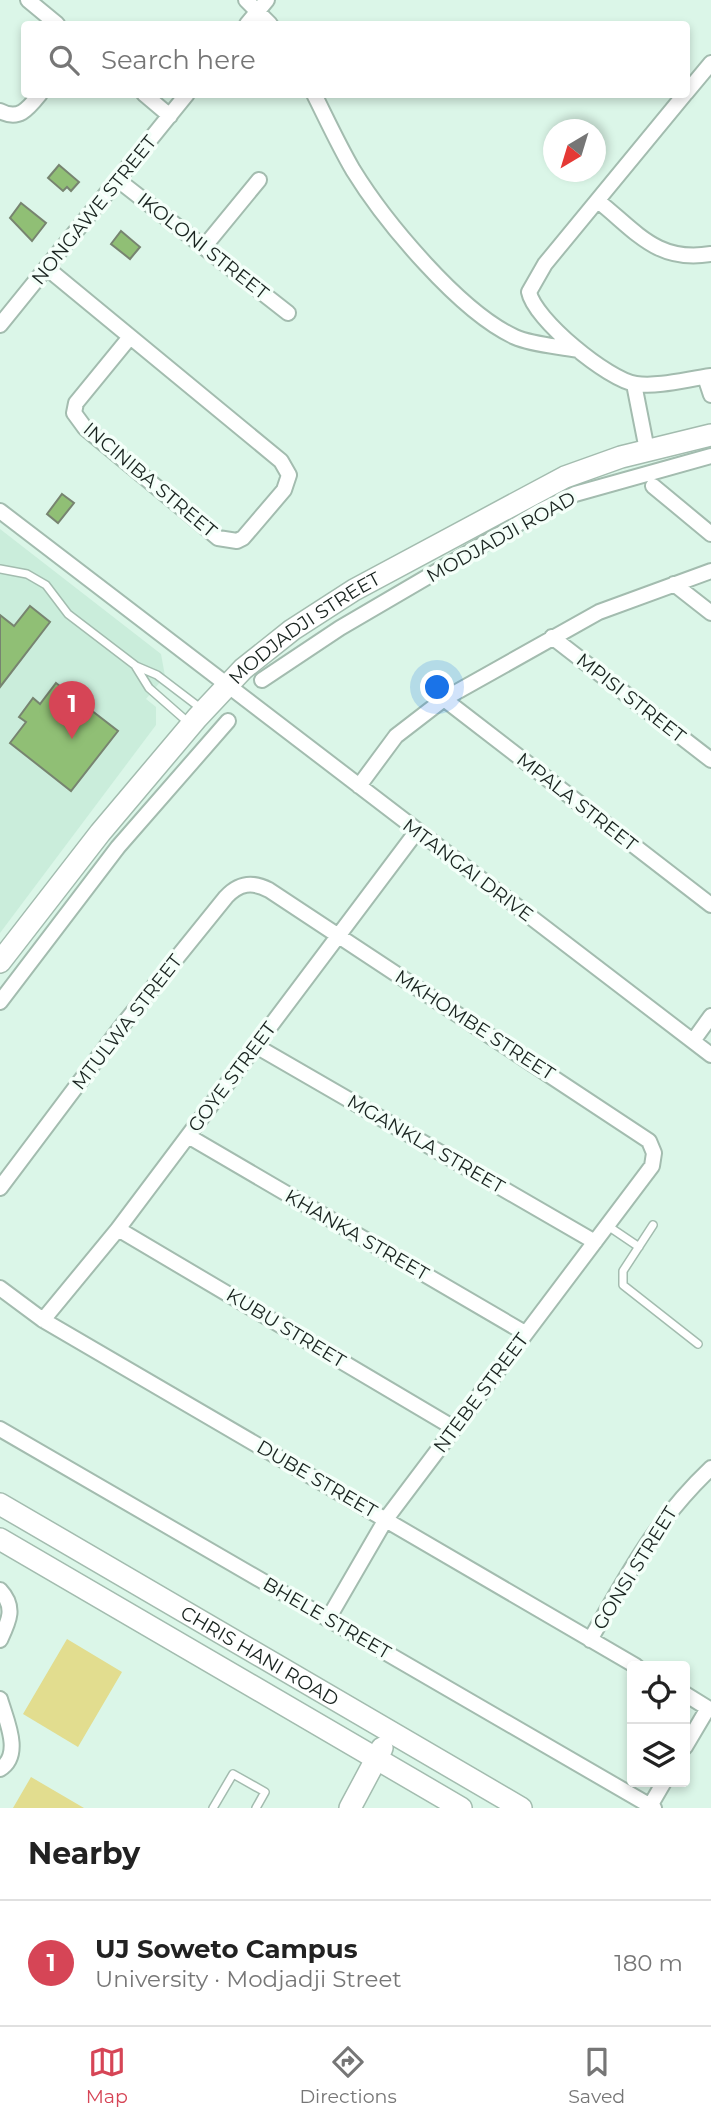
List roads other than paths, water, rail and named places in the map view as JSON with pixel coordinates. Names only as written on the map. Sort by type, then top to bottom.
[{"type":"main road","name":"MODJADJI STREET","points":[[0,962],[100,833],[197,718],[227,684],[292,629],[328,606],[530,493],[565,477],[647,450],[711,435]]},
{"type":"main road","name":"CHRIS HANI ROAD","points":[[0,1504],[521,1808]]},
{"type":"main road","name":"CHRIS HANI ROAD","points":[[0,1539],[461,1808]]},
{"type":"main road","points":[[349,1808],[391,1734]]},
{"type":"street","points":[[28,0],[53,21]]},
{"type":"street","points":[[246,0],[263,6],[250,21]]},
{"type":"street","points":[[690,89],[711,63]]},
{"type":"street","points":[[0,111],[13,116],[21,114],[36,98]]},
{"type":"street","points":[[149,98],[170,116]]},
{"type":"street","name":"NONGAWE STREET","points":[[0,326],[48,270],[184,98]]},
{"type":"street","points":[[316,98],[354,172],[398,230],[479,316],[517,338],[579,350]]},
{"type":"street","points":[[683,98],[545,264],[530,297],[537,311],[579,350],[634,384],[708,376],[711,396]]},
{"type":"street","name":"IKOLONI STREET","points":[[118,180],[288,313]]},
{"type":"street","points":[[204,247],[259,180]]},
{"type":"street","points":[[598,201],[668,255],[683,257],[711,254]]},
{"type":"street","name":"INCINIBA STREET","points":[[48,270],[130,337],[281,461],[289,475],[284,490],[243,538],[237,541],[218,538],[85,428],[74,413],[76,403],[130,337]]},
{"type":"street","points":[[634,384],[647,450]]},
{"type":"street","name":"MODJADJI ROAD","points":[[262,680],[340,628],[540,511],[575,494],[711,456]]},
{"type":"street","points":[[653,486],[711,534]]},
{"type":"street","points":[[0,512],[227,684]]},
{"type":"street","points":[[359,786],[396,736],[444,699],[599,612],[711,572]]},
{"type":"street","points":[[674,584],[711,613]]},
{"type":"street","points":[[328,606],[340,628]]},
{"type":"street","name":"MPISI STREET","points":[[552,637],[711,760]]},
{"type":"street","name":"MTANGAI DRIVE","points":[[227,684],[711,1055]]},
{"type":"street","name":"MPALA STREET","points":[[444,699],[711,905]]},
{"type":"street","points":[[0,1002],[118,847],[228,721]]},
{"type":"street","name":"GOYE STREET","points":[[43,1320],[118,1229],[417,831]]},
{"type":"street","points":[[100,833],[118,847]]},
{"type":"street","name":"MTULWA STREET","points":[[0,1188],[121,1027],[233,889],[258,884],[269,890]]},
{"type":"street","name":"MKHOMBE STREET","points":[[269,890],[645,1136],[654,1158],[646,1175]]},
{"type":"street","points":[[693,1041],[711,1016]]},
{"type":"street","name":"MGANKLA STREET","points":[[256,1046],[595,1242]]},
{"type":"street","name":"KHANKA STREET","points":[[188,1136],[525,1333]]},
{"type":"street","name":"NTEBE STREET","points":[[328,1619],[386,1519],[646,1175]]},
{"type":"street","name":"KUBU STREET","points":[[118,1229],[454,1428]]},
{"type":"street","name":"DUBE STREET","points":[[0,1288],[43,1320],[627,1661]]},
{"type":"street","name":"BHELE STREET","points":[[0,1429],[652,1807]]},
{"type":"street","name":"GONSI STREET","points":[[590,1640],[672,1506],[711,1468]]},
{"type":"street","points":[[0,1590],[10,1605],[11,1614],[0,1640]]},
{"type":"street","points":[[690,1697],[709,1709],[690,1739]]},
{"type":"street","points":[[0,1699],[12,1751],[8,1764],[0,1769]]},
{"type":"street","points":[[652,1807],[662,1787]]},
{"type":"lane","points":[[0,569],[27,574],[46,585],[68,614],[136,666],[157,675],[197,718]]},
{"type":"lane","points":[[136,666],[149,688],[197,718]]},
{"type":"lane","points":[[653,1224],[623,1271],[623,1285],[698,1344]]},
{"type":"lane","points":[[608,1226],[639,1247]]},
{"type":"lane","points":[[213,1808],[233,1774],[265,1792],[256,1808]]},
{"type":"place","name":"UJ Soweto Campus","points":[[72,739]]}]
